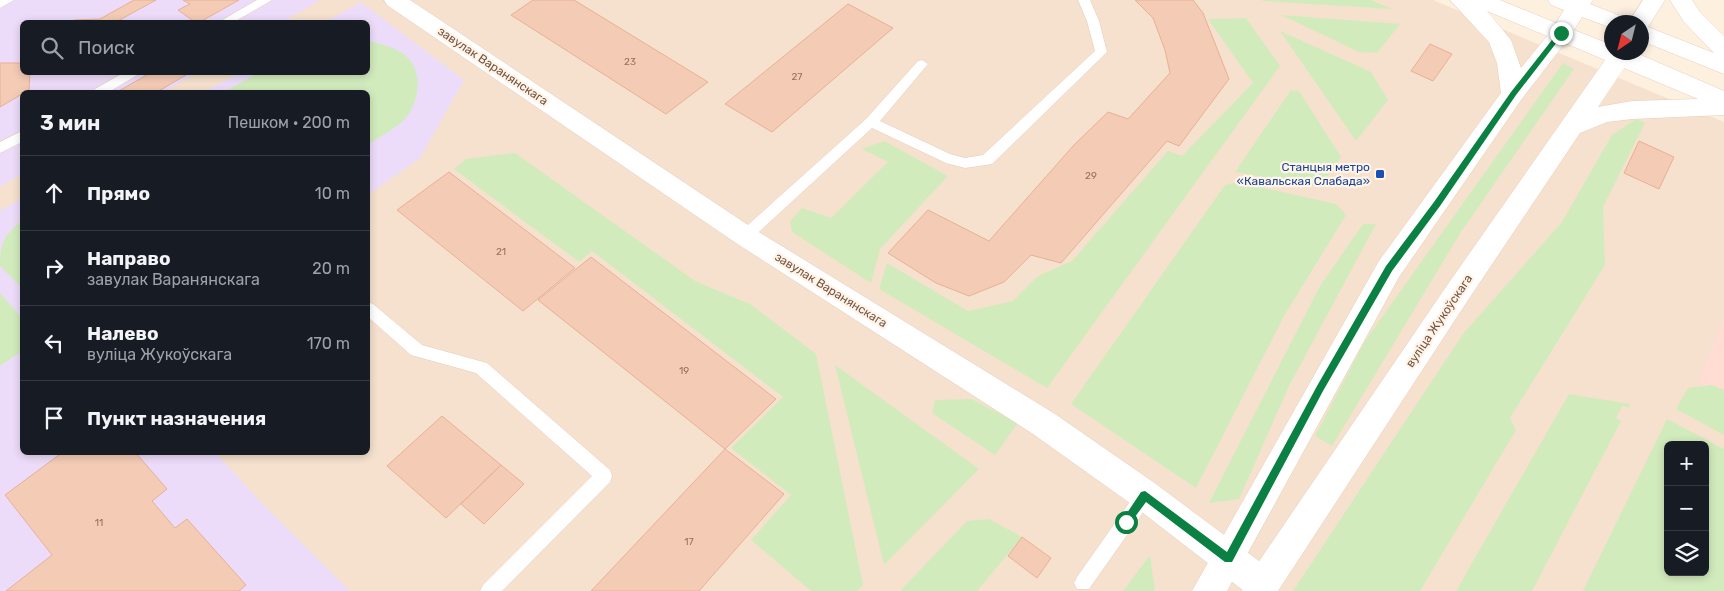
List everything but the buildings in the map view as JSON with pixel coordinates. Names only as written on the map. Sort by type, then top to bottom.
[{"type":"main road","name":"завулак Варанянскага","points":[[395,0],[745,236],[1044,424],[1145,495],[1228,559],[1261,588]]},
{"type":"main road","points":[[1461,0],[1502,41],[1511,69],[1513,94]]},
{"type":"main road","points":[[1480,0],[1604,49]]},
{"type":"main road","points":[[1644,15],[1654,0]]},
{"type":"main road","points":[[1681,0],[1692,17],[1724,50]]},
{"type":"main road","points":[[1209,591],[1320,389],[1389,269],[1448,189],[1513,94],[1561,33],[1573,2],[1604,17]]},
{"type":"main road","points":[[1649,36],[1724,66]]},
{"type":"main road","name":"вуліца Жукоўскага","points":[[1261,588],[1453,300],[1618,60]]},
{"type":"main road","points":[[1632,60],[1724,100]]},
{"type":"main road","points":[[1573,126],[1604,114],[1632,110],[1724,106]]},
{"type":"lane","points":[[0,4],[8,0]]},
{"type":"lane","points":[[229,20],[266,0]]},
{"type":"lane","points":[[871,122],[946,158],[965,163],[987,160],[1101,52],[1093,21],[1084,0]]},
{"type":"lane","points":[[745,236],[871,122],[922,64]]},
{"type":"lane","points":[[104,90],[131,75]]},
{"type":"lane","points":[[0,148],[20,137]]},
{"type":"lane","points":[[370,310],[417,350],[481,368],[604,476],[488,591]]},
{"type":"lane","points":[[1083,583],[1145,495]]},
{"type":"shaded area","points":[[0,0],[1433,0],[1724,122],[1724,591],[0,591]]},
{"type":"shaded area","points":[[0,0],[320,0],[286,20],[20,20],[20,75],[193,75],[167,90],[20,90],[20,175],[0,187]]},
{"type":"shaded area","points":[[361,2],[464,80],[420,158],[370,194],[370,90],[208,90],[235,75],[370,75],[370,20],[329,20]]},
{"type":"shaded area","points":[[20,199],[20,455],[218,455],[259,500],[350,591],[0,591],[0,211]]},
{"type":"shaded area","points":[[1724,316],[1724,395],[1698,382]]},
{"type":"green space","points":[[1261,0],[1371,0],[1392,9],[1264,1]]},
{"type":"green space","points":[[1281,15],[1400,24],[1377,53],[1359,52]]},
{"type":"green space","points":[[1246,18],[1280,66],[1047,388],[879,289],[887,263],[968,311],[1013,301],[1038,276],[1072,261],[1168,151],[1182,156],[1253,83],[1208,19]]},
{"type":"green space","points":[[1280,31],[1371,72],[1388,100],[1356,141]]},
{"type":"green space","points":[[370,42],[404,54],[412,63],[418,85],[415,101],[408,115],[403,121],[370,144],[370,90],[228,90],[254,75],[370,75]]},
{"type":"green space","points":[[1563,63],[1574,69],[1461,232],[1332,446],[1315,436],[1365,341]]},
{"type":"green space","points":[[1291,90],[1299,91],[1341,157],[1320,187],[1235,172]]},
{"type":"green space","points":[[1636,119],[1645,123],[1603,207],[1605,265],[1510,418],[1516,430],[1420,591],[1293,591],[1463,334],[1562,222],[1612,135]]},
{"type":"green space","points":[[884,141],[948,176],[880,249],[871,283],[792,232],[790,221],[802,208],[831,218],[888,162],[862,149]]},
{"type":"green space","points":[[515,153],[695,281],[750,304],[816,354],[863,585],[857,591],[811,591],[751,540],[791,495],[731,448],[783,397],[592,251],[579,262],[454,169],[466,159]]},
{"type":"green space","points":[[1237,182],[1336,204],[1346,215],[1284,316],[1196,488],[1071,404],[1225,185]]},
{"type":"green space","points":[[20,222],[20,286],[0,266],[2,245],[11,231]]},
{"type":"green space","points":[[1363,224],[1376,224],[1289,386],[1239,499],[1209,503],[1320,286]]},
{"type":"green space","points":[[0,293],[20,316],[20,352],[0,366]]},
{"type":"green space","points":[[835,365],[979,469],[884,565]]},
{"type":"green space","points":[[1712,385],[1724,390],[1724,435],[1676,409],[1688,388]]},
{"type":"green space","points":[[1569,394],[1630,404],[1629,408],[1623,405],[1616,418],[1621,421],[1532,591],[1456,591]]},
{"type":"green space","points":[[971,399],[1018,423],[995,455],[932,413],[935,400]]},
{"type":"green space","points":[[1667,419],[1709,441],[1664,441],[1664,576],[1709,576],[1709,441],[1724,449],[1724,591],[1583,591]]},
{"type":"green space","points":[[989,519],[1022,537],[977,591],[900,591],[967,521]]},
{"type":"green space","points":[[1150,555],[1155,591],[1123,591]]},
{"type":"place","name":"Станцыя метро «Кавальская Слабада»","points":[[1380,174]]},
{"type":"route","points":[[1126,522],[1145,495],[1228,559],[1320,389],[1389,269],[1437,204],[1513,94],[1561,33]]}]
